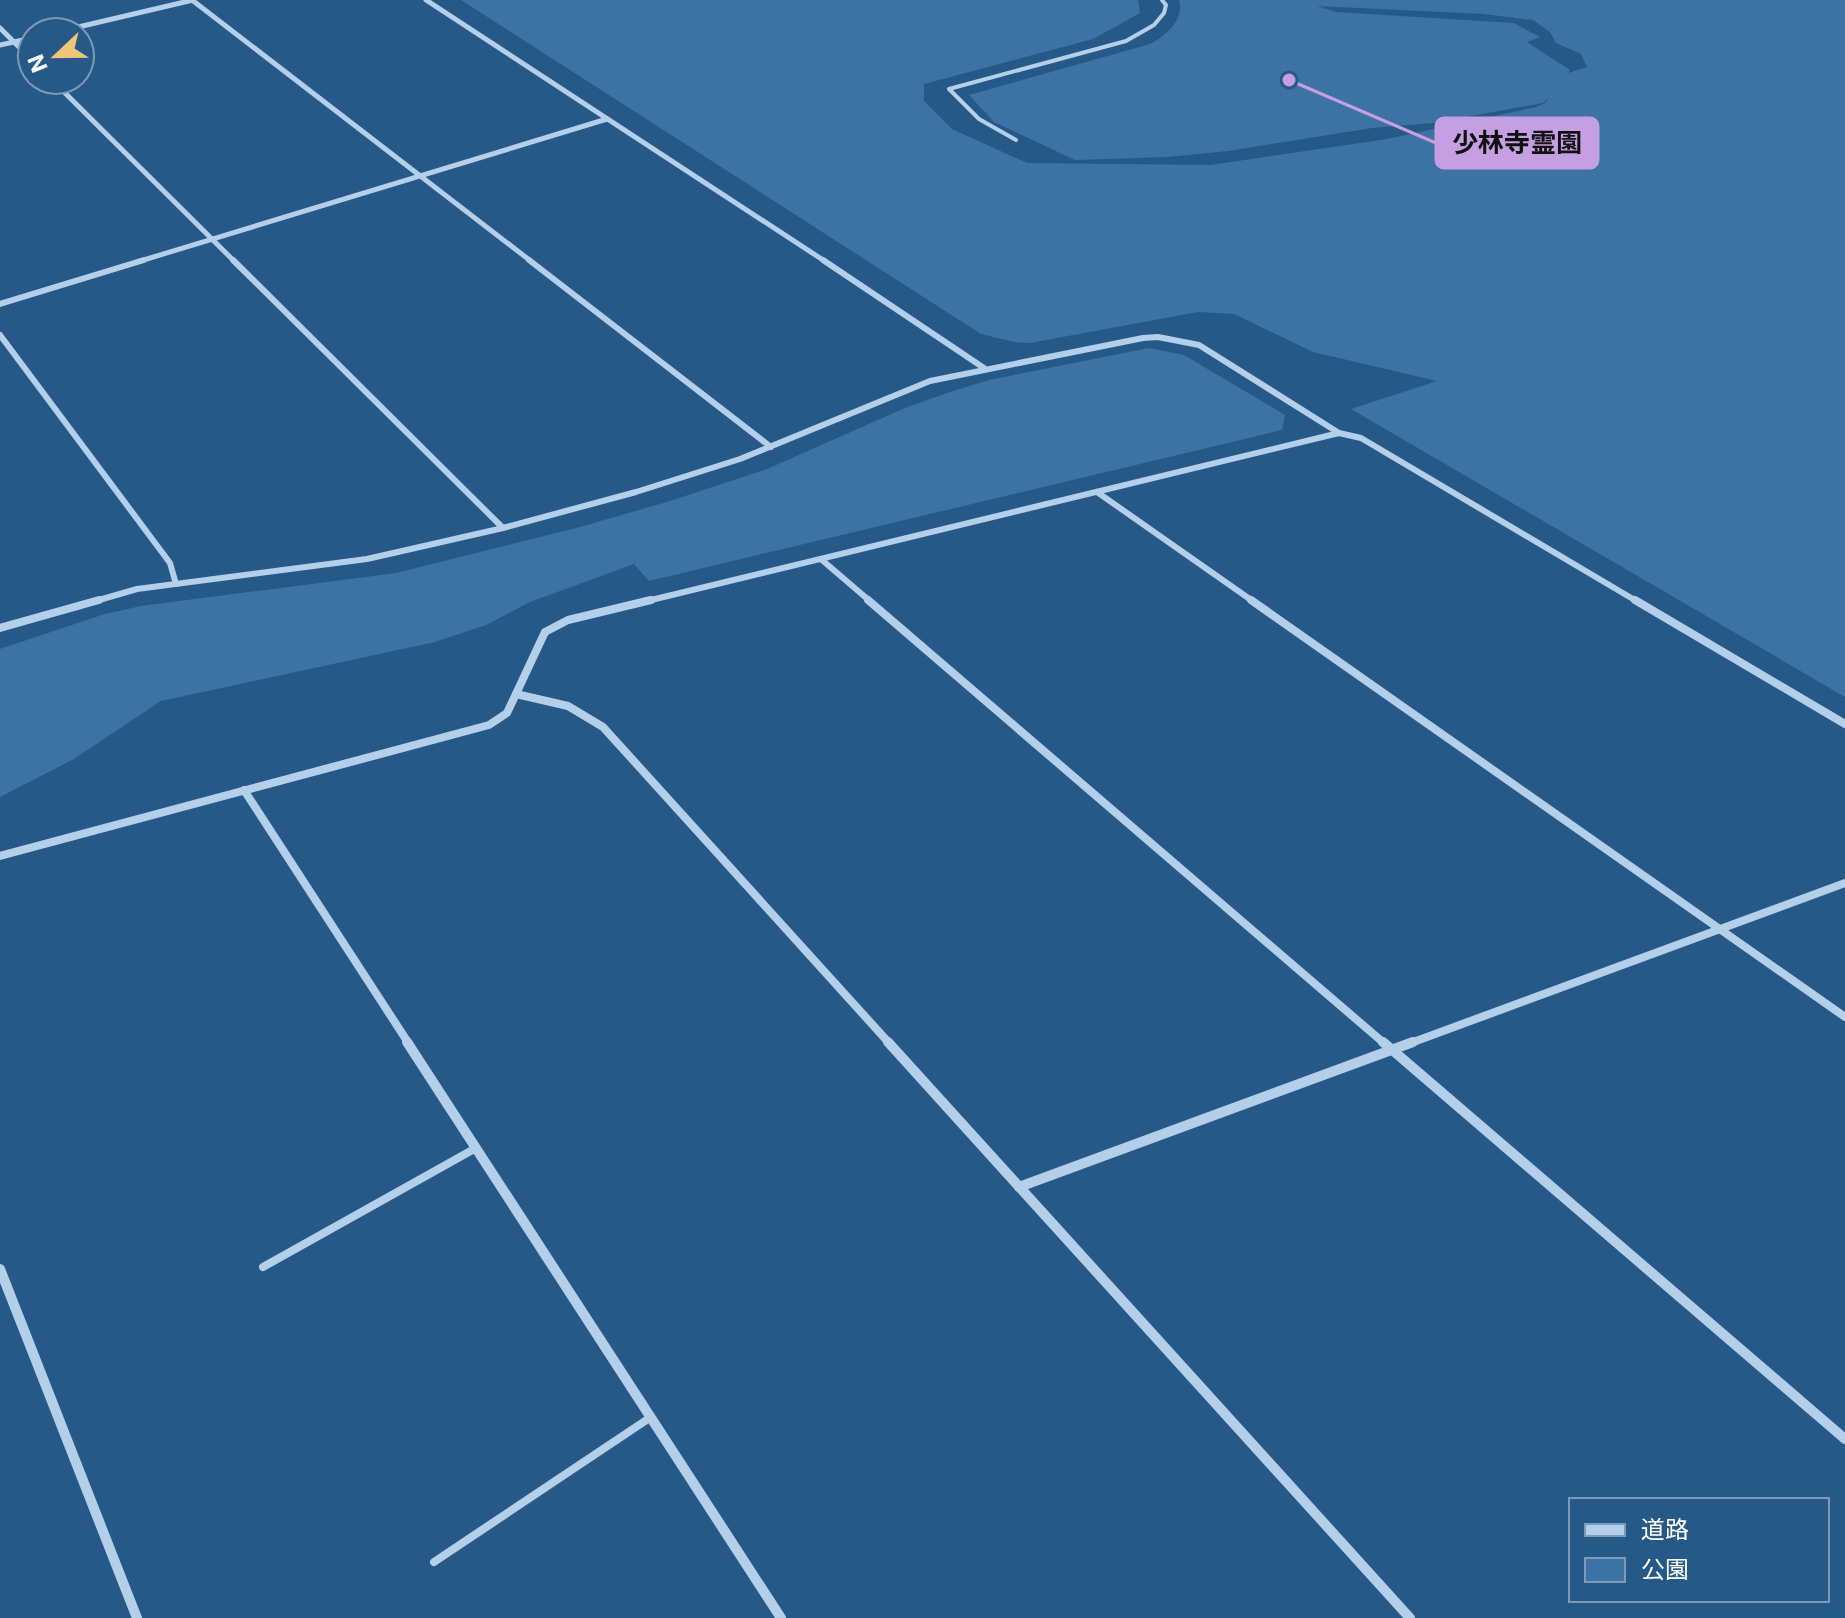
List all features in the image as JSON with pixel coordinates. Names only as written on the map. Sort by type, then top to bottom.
[{"type":"street","points":[[96,23],[193,0],[771,447]]},
{"type":"street","points":[[426,0],[984,368]]},
{"type":"street","points":[[0,28],[14,42]]},
{"type":"street","points":[[0,45],[14,42]]},
{"type":"street","points":[[68,96],[503,528]]},
{"type":"street","points":[[0,304],[607,119]]},
{"type":"street","points":[[0,335],[170,563],[176,584]]},
{"type":"street","points":[[0,628],[94,599],[176,584],[367,559],[503,528],[680,479],[771,447],[916,386],[984,368],[1143,338],[1199,345],[1339,433],[1361,438],[1845,724]]},
{"type":"street","points":[[0,856],[489,725],[507,713],[538,641],[555,626],[1339,433]]},
{"type":"street","points":[[1097,492],[1845,1017]]},
{"type":"street","points":[[822,560],[1845,1439]]},
{"type":"street","points":[[516,694],[568,706],[603,727],[1410,1618]]},
{"type":"street","points":[[244,790],[781,1618]]},
{"type":"street","points":[[1019,1187],[1845,883]]},
{"type":"street","points":[[0,1269],[137,1618]]},
{"type":"lane","points":[[1016,140],[979,119],[949,89],[1138,37],[1164,13],[1166,5],[1162,0]]},
{"type":"lane","points":[[263,1267],[476,1148]]},
{"type":"lane","points":[[434,1562],[651,1417]]},
{"type":"green space","points":[[461,0],[1138,0],[1140,13],[1093,39],[924,84],[924,101],[952,129],[1027,163],[1210,165],[1387,139],[1536,107],[1545,103],[1549,97],[1543,103],[1433,123],[1372,128],[1228,151],[1168,157],[1075,160],[994,122],[969,95],[1150,44],[1177,20],[1179,0],[1845,0],[1845,697],[1351,409],[1437,381],[1313,352],[1234,314],[1198,312],[1030,343],[981,334]],"holes":[[[1317,6],[1484,14],[1533,20],[1550,32],[1556,43],[1581,54],[1587,67],[1568,73],[1570,70],[1527,42],[1540,37],[1514,23],[1336,12]]]},
{"type":"green space","points":[[1149,348],[1184,355],[1285,415],[1282,430],[649,581],[634,564],[530,602],[486,625],[435,642],[161,701],[74,759],[0,797],[0,649],[105,614],[141,606],[396,573],[580,527],[767,469],[905,408],[947,393],[989,380]]},
{"type":"place","name":"少林寺霊園","points":[[1289,80]]}]
